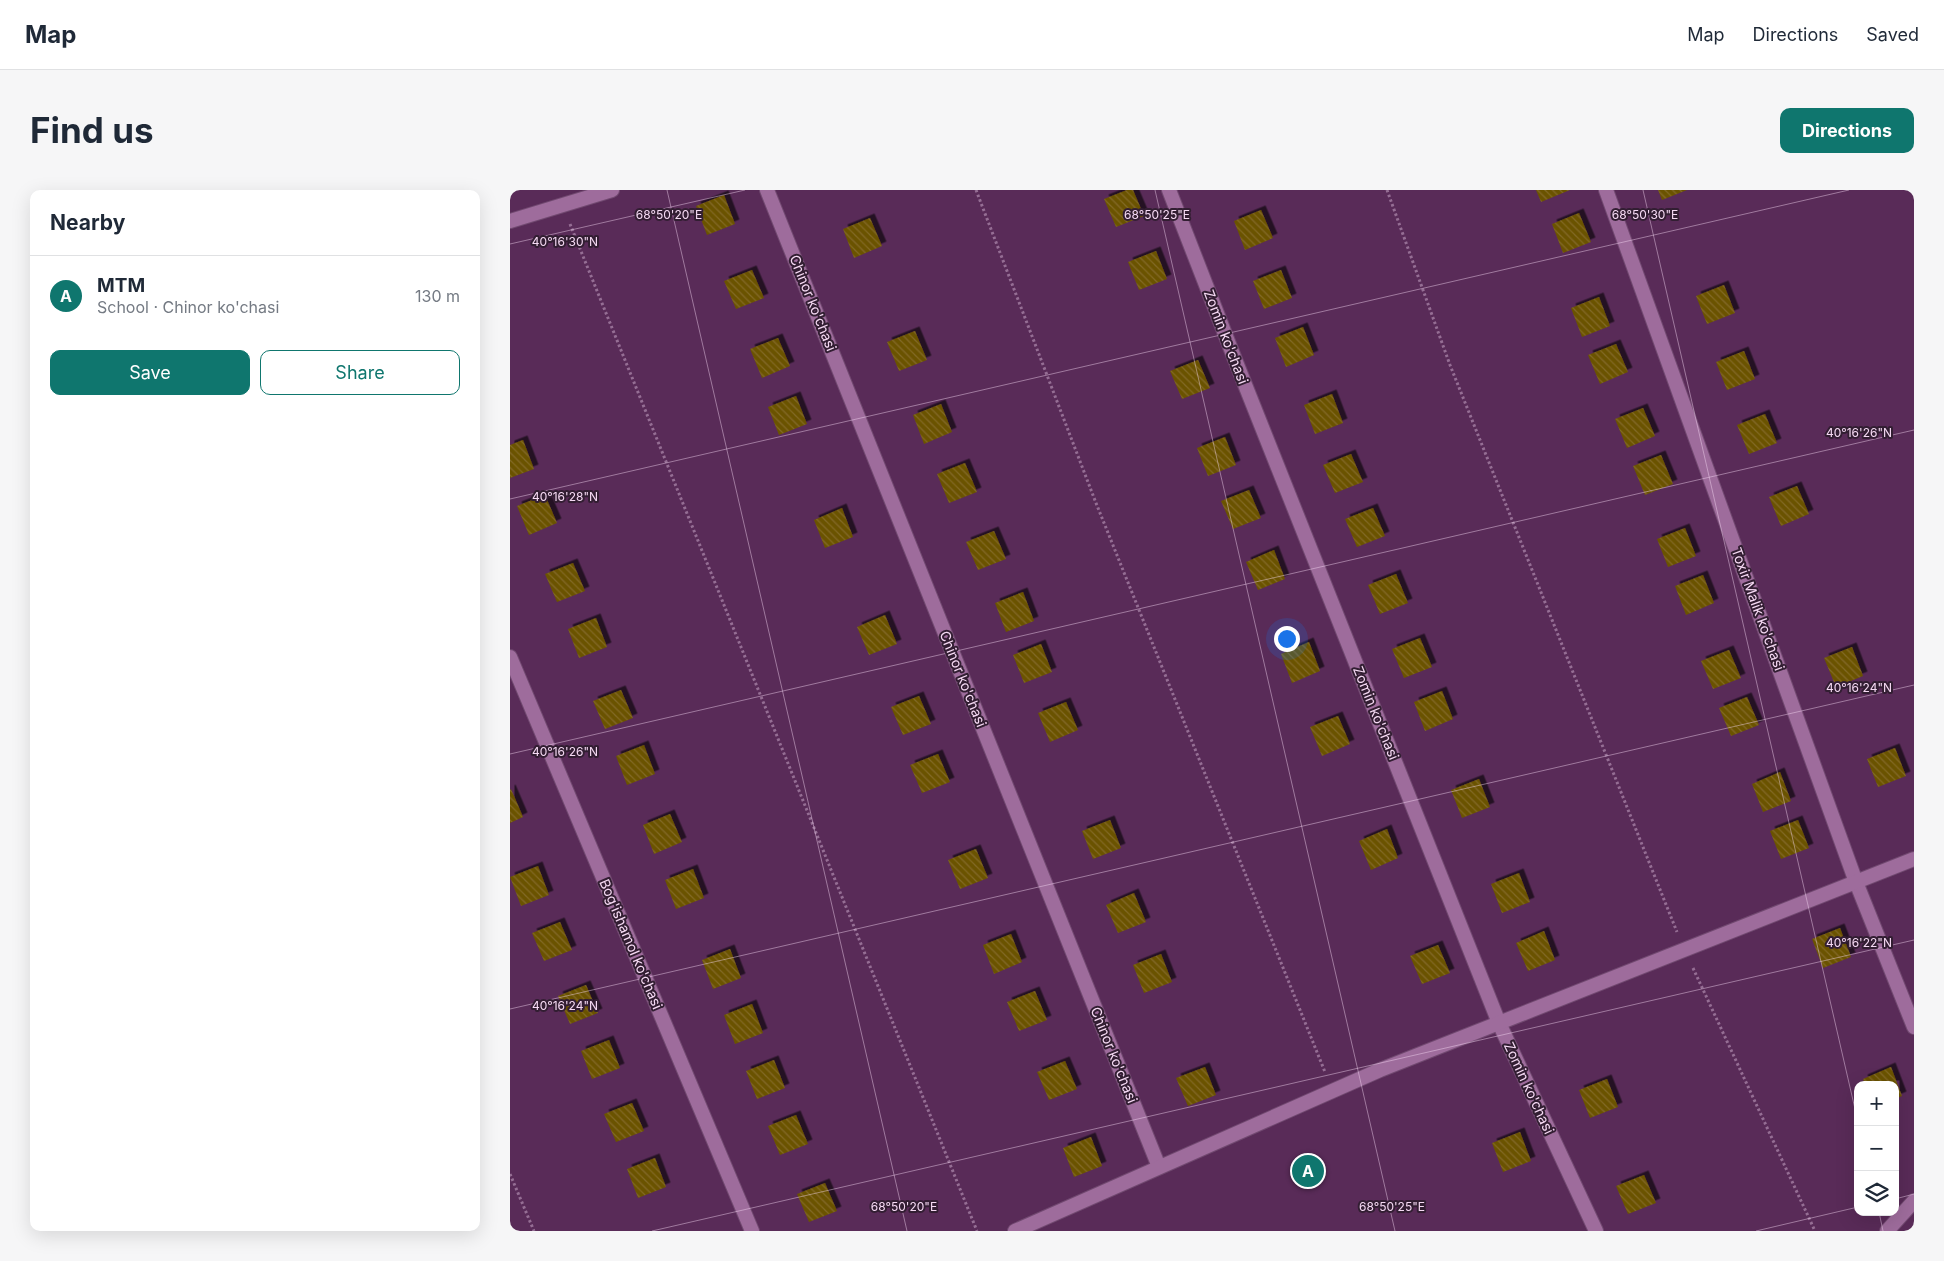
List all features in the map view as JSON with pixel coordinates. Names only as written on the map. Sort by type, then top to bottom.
[{"type":"street","points":[[510,221],[612,190]]},
{"type":"street","name":"Chinor ko'chasi","points":[[768,190],[1159,1167]]},
{"type":"street","name":"Zomin ko'chasi","points":[[1169,190],[1499,1023],[1596,1231]]},
{"type":"street","name":"Toxir Malik ko'chasi","points":[[1606,190],[1856,882],[1914,1027]]},
{"type":"street","name":"Bog'ishamol ko'chasi","points":[[510,657],[752,1231]]},
{"type":"street","points":[[1015,1231],[1380,1070],[1914,859]]},
{"type":"street","points":[[1887,1231],[1914,1201]]},
{"type":"path","points":[[976,190],[1096,502],[1332,1091]]},
{"type":"path","points":[[1387,190],[1450,365],[1684,949],[1815,1231]]},
{"type":"path","points":[[562,205],[977,1231]]},
{"type":"path","points":[[510,1174],[534,1231]]},
{"type":"building","points":[[1127,190],[1133,190],[1144,216],[1116,227],[1104,199]]},
{"type":"building","points":[[1536,190],[1570,190],[1541,202]]},
{"type":"building","points":[[1658,190],[1687,190],[1662,200]]},
{"type":"building","points":[[724,195],[735,224],[707,235],[696,206]]},
{"type":"building","points":[[1261,210],[1273,238],[1245,250],[1234,221]]},
{"type":"building","points":[[1579,213],[1591,242],[1563,253],[1552,224]]},
{"type":"building","points":[[870,218],[882,246],[854,258],[843,229]]},
{"type":"building","points":[[1156,251],[1167,279],[1139,290],[1128,262]]},
{"type":"building","points":[[752,270],[764,298],[736,309],[724,281]]},
{"type":"building","points":[[1281,270],[1292,298],[1264,309],[1253,281]]},
{"type":"building","points":[[1724,285],[1735,313],[1707,324],[1696,296]]},
{"type":"building","points":[[1599,297],[1610,326],[1582,337],[1571,308]]},
{"type":"building","points":[[1303,327],[1314,355],[1286,367],[1275,338]]},
{"type":"building","points":[[915,331],[927,360],[899,371],[887,342]]},
{"type":"building","points":[[778,338],[790,366],[762,378],[750,349]]},
{"type":"building","points":[[1616,344],[1628,372],[1600,384],[1588,355]]},
{"type":"building","points":[[1744,351],[1755,379],[1727,390],[1716,362]]},
{"type":"building","points":[[1198,360],[1210,388],[1182,399],[1170,371]]},
{"type":"building","points":[[1332,394],[1343,423],[1315,434],[1304,405]]},
{"type":"building","points":[[796,396],[807,424],[779,435],[768,407]]},
{"type":"building","points":[[941,404],[952,432],[924,444],[913,415]]},
{"type":"building","points":[[1643,408],[1655,436],[1627,448],[1615,419]]},
{"type":"building","points":[[1765,414],[1777,443],[1749,454],[1737,425]]},
{"type":"building","points":[[1225,437],[1236,465],[1208,476],[1197,448]]},
{"type":"building","points":[[523,440],[534,469],[510,478],[510,445]]},
{"type":"building","points":[[1351,454],[1363,482],[1335,493],[1323,465]]},
{"type":"building","points":[[1661,455],[1673,484],[1645,495],[1633,466]]},
{"type":"building","points":[[965,463],[977,492],[949,503],[937,474]]},
{"type":"building","points":[[1797,486],[1809,514],[1781,526],[1769,497]]},
{"type":"building","points":[[1249,490],[1261,518],[1233,529],[1221,501]]},
{"type":"building","points":[[545,495],[557,523],[529,535],[517,506]]},
{"type":"building","points":[[842,508],[853,537],[825,548],[814,520]]},
{"type":"building","points":[[1373,508],[1385,536],[1357,547],[1345,519]]},
{"type":"building","points":[[1685,528],[1696,556],[1668,567],[1657,539]]},
{"type":"building","points":[[994,531],[1006,559],[978,570],[966,542]]},
{"type":"building","points":[[1274,550],[1285,579],[1258,590],[1246,562]]},
{"type":"building","points":[[573,563],[585,591],[557,602],[545,574]]},
{"type":"building","points":[[1396,574],[1408,603],[1380,614],[1368,585]]},
{"type":"building","points":[[1703,575],[1714,603],[1686,615],[1675,586]]},
{"type":"building","points":[[1023,592],[1034,621],[1006,632],[995,603]]},
{"type":"building","points":[[885,615],[897,644],[869,655],[857,627]]},
{"type":"building","points":[[596,618],[607,647],[579,658],[568,629]]},
{"type":"building","points":[[1420,638],[1432,667],[1404,678],[1392,649]]},
{"type":"building","points":[[1309,642],[1320,671],[1292,683],[1281,654]]},
{"type":"building","points":[[1041,644],[1052,672],[1024,683],[1013,655]]},
{"type":"building","points":[[1852,647],[1863,676],[1836,687],[1824,658]]},
{"type":"building","points":[[1729,650],[1741,678],[1713,689],[1701,661]]},
{"type":"building","points":[[621,690],[633,718],[605,729],[593,701]]},
{"type":"building","points":[[1442,691],[1453,719],[1425,731],[1414,702]]},
{"type":"building","points":[[919,696],[931,724],[903,735],[891,707]]},
{"type":"building","points":[[1747,697],[1759,725],[1731,736],[1719,708]]},
{"type":"building","points":[[1066,702],[1078,730],[1050,742],[1038,713]]},
{"type":"building","points":[[1338,716],[1350,744],[1322,756],[1310,727]]},
{"type":"building","points":[[644,745],[655,774],[627,785],[616,756]]},
{"type":"building","points":[[1895,748],[1906,776],[1878,787],[1867,759]]},
{"type":"building","points":[[938,754],[950,782],[922,793],[910,765]]},
{"type":"building","points":[[1780,772],[1791,801],[1763,812],[1752,784]]},
{"type":"building","points":[[1479,779],[1490,807],[1462,818],[1451,790]]},
{"type":"building","points":[[510,790],[523,817],[510,823]]},
{"type":"building","points":[[670,814],[682,842],[654,854],[643,825]]},
{"type":"building","points":[[1110,820],[1121,848],[1093,859],[1082,831]]},
{"type":"building","points":[[1798,820],[1809,848],[1781,859],[1770,831]]},
{"type":"building","points":[[1387,829],[1398,858],[1371,870],[1359,841]]},
{"type":"building","points":[[976,849],[988,878],[960,889],[948,860]]},
{"type":"building","points":[[538,866],[549,895],[521,906],[510,877]]},
{"type":"building","points":[[693,869],[704,898],[676,909],[665,880]]},
{"type":"building","points":[[1519,873],[1530,902],[1502,913],[1491,884]]},
{"type":"building","points":[[1134,893],[1146,922],[1118,933],[1106,905]]},
{"type":"building","points":[[560,922],[572,950],[544,961],[532,933]]},
{"type":"building","points":[[1840,928],[1851,957],[1823,968],[1812,939]]},
{"type":"building","points":[[1544,931],[1555,960],[1528,971],[1516,943]]},
{"type":"building","points":[[1011,934],[1022,962],[994,974],[983,945]]},
{"type":"building","points":[[1438,945],[1450,973],[1422,984],[1410,956]]},
{"type":"building","points":[[730,949],[741,978],[713,989],[702,960]]},
{"type":"building","points":[[1161,954],[1172,982],[1144,993],[1133,965]]},
{"type":"building","points":[[586,985],[598,1013],[570,1024],[558,996]]},
{"type":"building","points":[[1035,991],[1047,1020],[1019,1031],[1007,1002]]},
{"type":"building","points":[[752,1004],[763,1033],[735,1044],[724,1015]]},
{"type":"building","points":[[609,1040],[620,1068],[592,1079],[581,1051]]},
{"type":"building","points":[[774,1060],[785,1088],[757,1099],[746,1071]]},
{"type":"building","points":[[1065,1061],[1077,1089],[1049,1100],[1037,1072]]},
{"type":"building","points":[[1205,1067],[1216,1095],[1188,1106],[1176,1078]]},
{"type":"building","points":[[1891,1067],[1896,1081],[1864,1081],[1863,1079]]},
{"type":"building","points":[[1607,1079],[1618,1107],[1590,1118],[1579,1090]]},
{"type":"building","points":[[632,1103],[644,1131],[616,1142],[604,1114]]},
{"type":"building","points":[[796,1115],[808,1144],[780,1155],[768,1126]]},
{"type":"building","points":[[1520,1132],[1531,1161],[1503,1172],[1492,1143]]},
{"type":"building","points":[[1091,1137],[1102,1166],[1074,1177],[1063,1148]]},
{"type":"building","points":[[655,1158],[666,1187],[638,1198],[627,1169]]},
{"type":"building","points":[[1644,1175],[1656,1203],[1628,1214],[1616,1186]]},
{"type":"building","points":[[825,1183],[837,1211],[809,1222],[797,1194]]},
{"type":"place","name":"MTM","points":[[1308,1171]]}]
